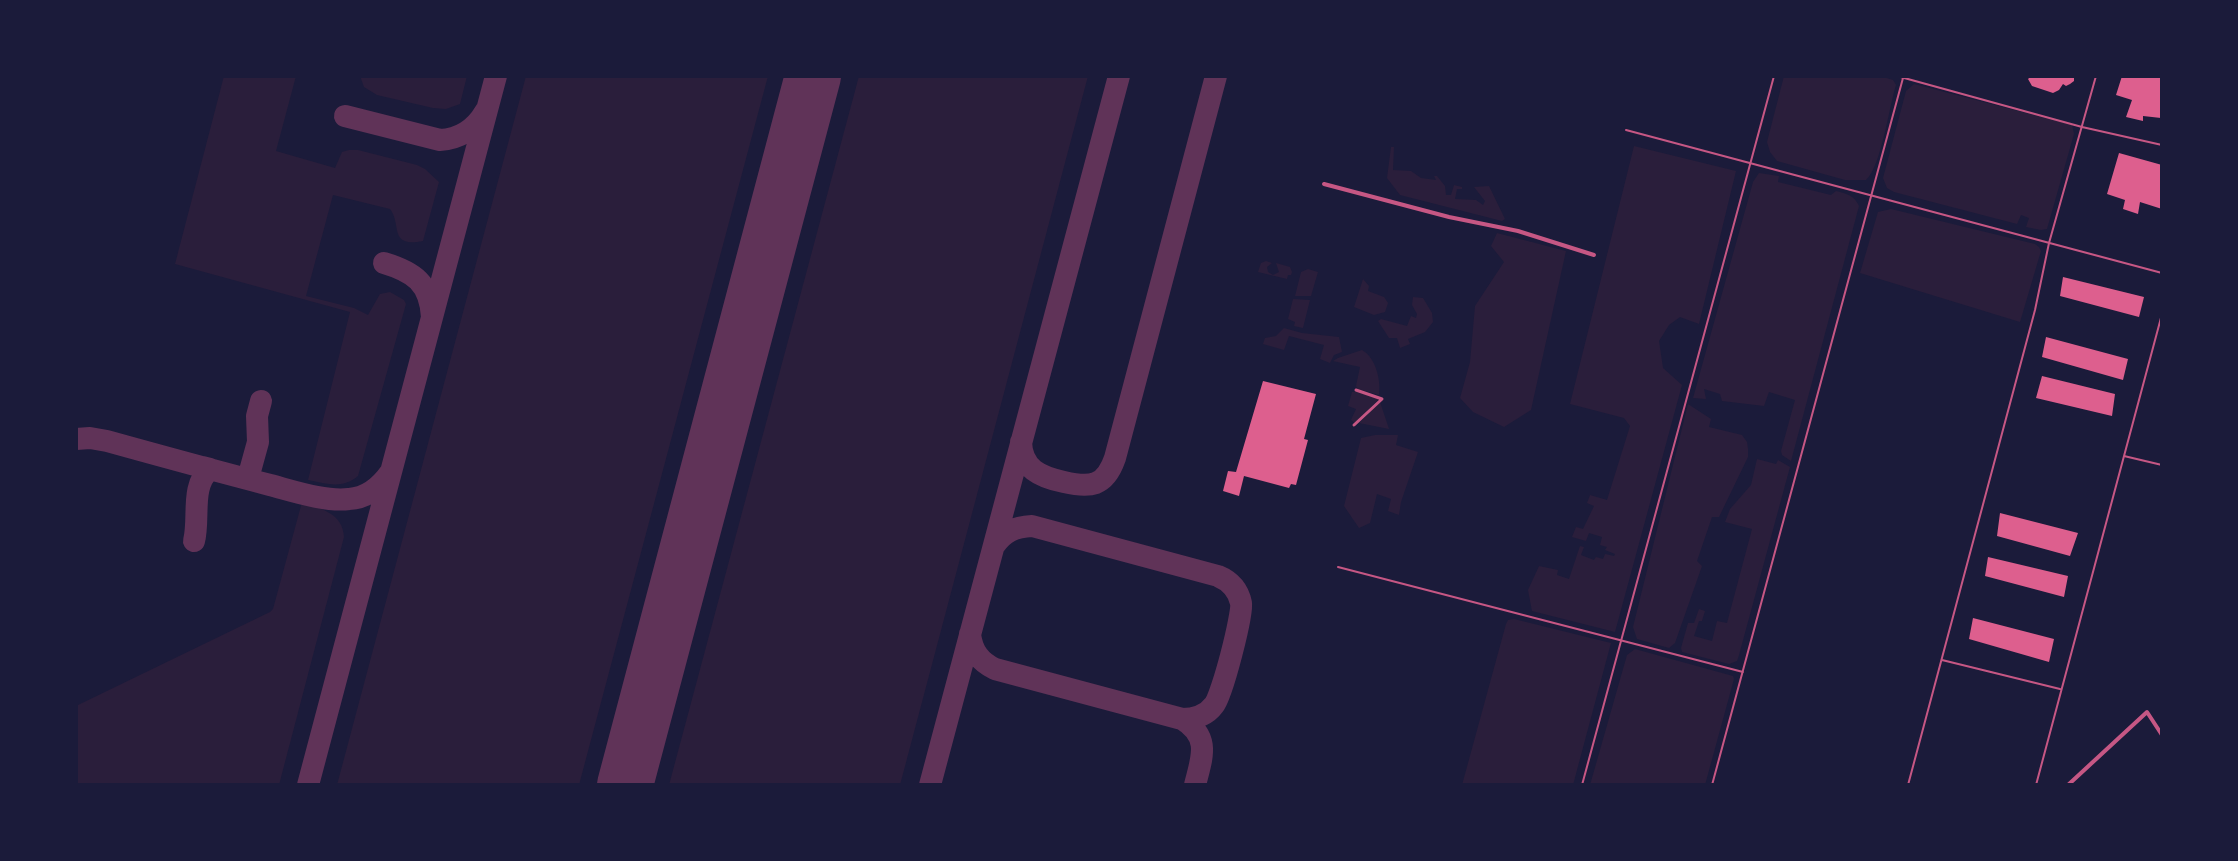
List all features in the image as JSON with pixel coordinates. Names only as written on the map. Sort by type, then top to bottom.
[{"type":"street","points":[[1324,184],[1449,217],[1518,231],[1594,255]]},
{"type":"street","points":[[1354,425],[1382,399],[1356,390]]},
{"type":"street","points":[[2068,785],[2147,712],[2162,735]]},
{"type":"lane","points":[[1582,785],[1774,76]]},
{"type":"lane","points":[[1897,76],[2082,127],[2162,145]]},
{"type":"lane","points":[[1908,785],[2035,310],[2049,243],[2096,76]]},
{"type":"lane","points":[[1712,785],[1903,78]]},
{"type":"lane","points":[[1626,130],[2162,273]]},
{"type":"lane","points":[[2036,785],[2162,314]]},
{"type":"lane","points":[[2124,456],[2162,465]]},
{"type":"lane","points":[[1338,567],[1743,672]]},
{"type":"lane","points":[[1941,660],[2061,690]]},
{"type":"shaded area","points":[[224,76],[296,76],[276,151],[335,168],[342,152],[358,150],[417,165],[439,182],[423,241],[412,242],[400,238],[390,209],[333,195],[306,296],[354,308],[368,315],[380,294],[390,292],[406,304],[358,476],[346,483],[308,480],[350,312],[175,264]]},
{"type":"shaded area","points":[[360,76],[467,76],[460,104],[446,109],[377,95],[364,87]]},
{"type":"shaded area","points":[[526,76],[768,76],[579,785],[337,785]]},
{"type":"shaded area","points":[[859,76],[1088,76],[900,785],[669,785]]},
{"type":"shaded area","points":[[1784,76],[1880,76],[1893,80],[1896,85],[1880,150],[1866,180],[1845,180],[1777,161],[1767,142]]},
{"type":"shaded area","points":[[1914,84],[2072,125],[2074,134],[2047,229],[2026,227],[2029,218],[2021,215],[2017,224],[1887,188],[1883,178],[1906,91]]},
{"type":"shaded area","points":[[1634,146],[1736,171],[1699,324],[1680,317],[1669,325],[1659,341],[1663,368],[1682,385],[1615,632],[1532,611],[1528,590],[1539,566],[1558,570],[1557,575],[1569,579],[1580,546],[1584,547],[1581,555],[1594,560],[1596,557],[1603,559],[1605,554],[1615,554],[1600,545],[1602,537],[1589,533],[1586,541],[1572,537],[1576,527],[1583,529],[1594,506],[1587,503],[1590,495],[1607,500],[1630,426],[1624,418],[1570,404]]},
{"type":"shaded area","points":[[1391,147],[1394,147],[1393,170],[1411,171],[1421,178],[1436,180],[1434,176],[1437,176],[1445,186],[1446,195],[1451,195],[1454,185],[1462,187],[1457,189],[1455,199],[1476,200],[1483,205],[1485,201],[1474,187],[1489,186],[1505,219],[1502,221],[1400,195],[1387,178]]},
{"type":"shaded area","points":[[1759,173],[1779,176],[1778,182],[1831,195],[1836,191],[1844,193],[1859,206],[1791,461],[1781,451],[1795,400],[1769,392],[1764,406],[1722,401],[1720,394],[1704,389],[1706,399],[1693,398],[1753,182]]},
{"type":"shaded area","points":[[1891,209],[2039,247],[2041,251],[2020,322],[1860,273],[1878,212]]},
{"type":"shaded area","points":[[1497,233],[1566,251],[1531,410],[1504,427],[1473,412],[1460,398],[1470,362],[1475,306],[1504,262],[1491,246]]},
{"type":"shaded area","points":[[1261,263],[1272,263],[1267,267],[1273,275],[1279,272],[1276,263],[1290,267],[1291,275],[1287,279],[1258,272]]},
{"type":"shaded area","points":[[1308,269],[1318,272],[1311,296],[1295,296],[1301,272]]},
{"type":"shaded area","points":[[1363,279],[1369,286],[1368,291],[1384,297],[1388,303],[1385,312],[1374,315],[1354,307]]},
{"type":"shaded area","points":[[1413,297],[1423,298],[1432,313],[1433,322],[1425,332],[1408,339],[1410,344],[1400,348],[1397,338],[1389,338],[1378,321],[1381,319],[1407,326],[1411,316],[1416,318],[1417,314],[1412,305]]},
{"type":"shaded area","points":[[1293,299],[1310,300],[1303,328],[1294,326],[1295,322],[1288,319]]},
{"type":"shaded area","points":[[1284,328],[1339,337],[1342,352],[1334,355],[1330,363],[1320,359],[1324,345],[1289,336],[1284,350],[1263,344],[1265,338],[1276,336]]},
{"type":"shaded area","points":[[1362,350],[1371,358],[1376,370],[1379,395],[1358,389],[1360,367],[1333,361]]},
{"type":"shaded area","points":[[1352,392],[1379,399],[1355,423],[1351,420],[1356,409],[1348,406]]},
{"type":"shaded area","points":[[1380,402],[1389,429],[1359,423]]},
{"type":"shaded area","points":[[1688,404],[1711,419],[1709,427],[1742,435],[1747,442],[1748,457],[1719,517],[1712,517],[1697,561],[1702,566],[1675,643],[1669,648],[1637,639],[1633,627]]},
{"type":"shaded area","points":[[1398,435],[1396,445],[1418,452],[1399,515],[1388,511],[1391,499],[1377,494],[1370,523],[1359,528],[1344,506],[1361,438]]},
{"type":"shaded area","points":[[1757,459],[1776,464],[1778,460],[1790,467],[1737,661],[1729,664],[1682,652],[1688,623],[1694,623],[1699,609],[1705,611],[1694,636],[1712,641],[1717,621],[1727,623],[1752,529],[1725,522],[1730,509],[1751,485]]},
{"type":"shaded area","points":[[302,502],[335,517],[340,522],[344,537],[279,785],[76,785],[76,706],[270,612]]},
{"type":"shaded area","points":[[1514,619],[1611,643],[1573,785],[1462,785],[1506,624]]},
{"type":"shaded area","points":[[1635,649],[1733,676],[1705,785],[1590,785],[1627,655]]},
{"type":"building","points":[[2031,76],[2074,76],[2074,81],[2066,86],[2063,84],[2053,93],[2032,86],[2028,79]]},
{"type":"building","points":[[2122,76],[2162,76],[2161,118],[2143,116],[2143,121],[2126,117],[2132,100],[2116,95]]},
{"type":"building","points":[[2119,153],[2162,165],[2162,209],[2140,202],[2138,214],[2123,209],[2125,200],[2107,194]]},
{"type":"building","points":[[2063,277],[2144,297],[2139,317],[2060,296]]},
{"type":"building","points":[[2046,337],[2128,359],[2123,380],[2042,357]]},
{"type":"building","points":[[2042,376],[2115,394],[2112,416],[2036,398]]},
{"type":"building","points":[[1263,381],[1316,394],[1304,439],[1308,440],[1296,485],[1291,484],[1289,488],[1244,476],[1239,496],[1223,491],[1228,471],[1236,472]]},
{"type":"building","points":[[2000,513],[2078,533],[2070,556],[1997,536]]},
{"type":"building","points":[[1988,557],[2068,576],[2064,597],[1985,576]]},
{"type":"building","points":[[1973,618],[2054,639],[2049,662],[1969,639]]},
{"type":"taxiway","points":[[308,785],[496,76]]},
{"type":"taxiway","points":[[930,785],[1119,76]]},
{"type":"taxiway","points":[[1021,442],[1029,465],[1055,480],[1089,485],[1101,480],[1111,468],[1216,76]]},
{"type":"taxiway","points":[[345,116],[440,140],[466,132],[485,112]]},
{"type":"taxiway","points":[[384,263],[404,270],[424,287],[432,317]]},
{"type":"taxiway","points":[[250,471],[258,442],[257,416],[261,401]]},
{"type":"taxiway","points":[[76,439],[107,441],[330,499],[349,499],[367,494],[390,473]]},
{"type":"taxiway","points":[[194,541],[198,493],[210,469],[202,467]]},
{"type":"taxiway","points":[[970,634],[978,655],[995,669],[1182,719],[1200,716],[1214,705],[1231,655],[1241,603],[1233,586],[1218,576],[1032,526],[1010,531],[994,546]]},
{"type":"taxiway","points":[[1182,719],[1201,740],[1202,757],[1195,785]]},
{"type":"runway","points":[[625,785],[813,76]]}]
